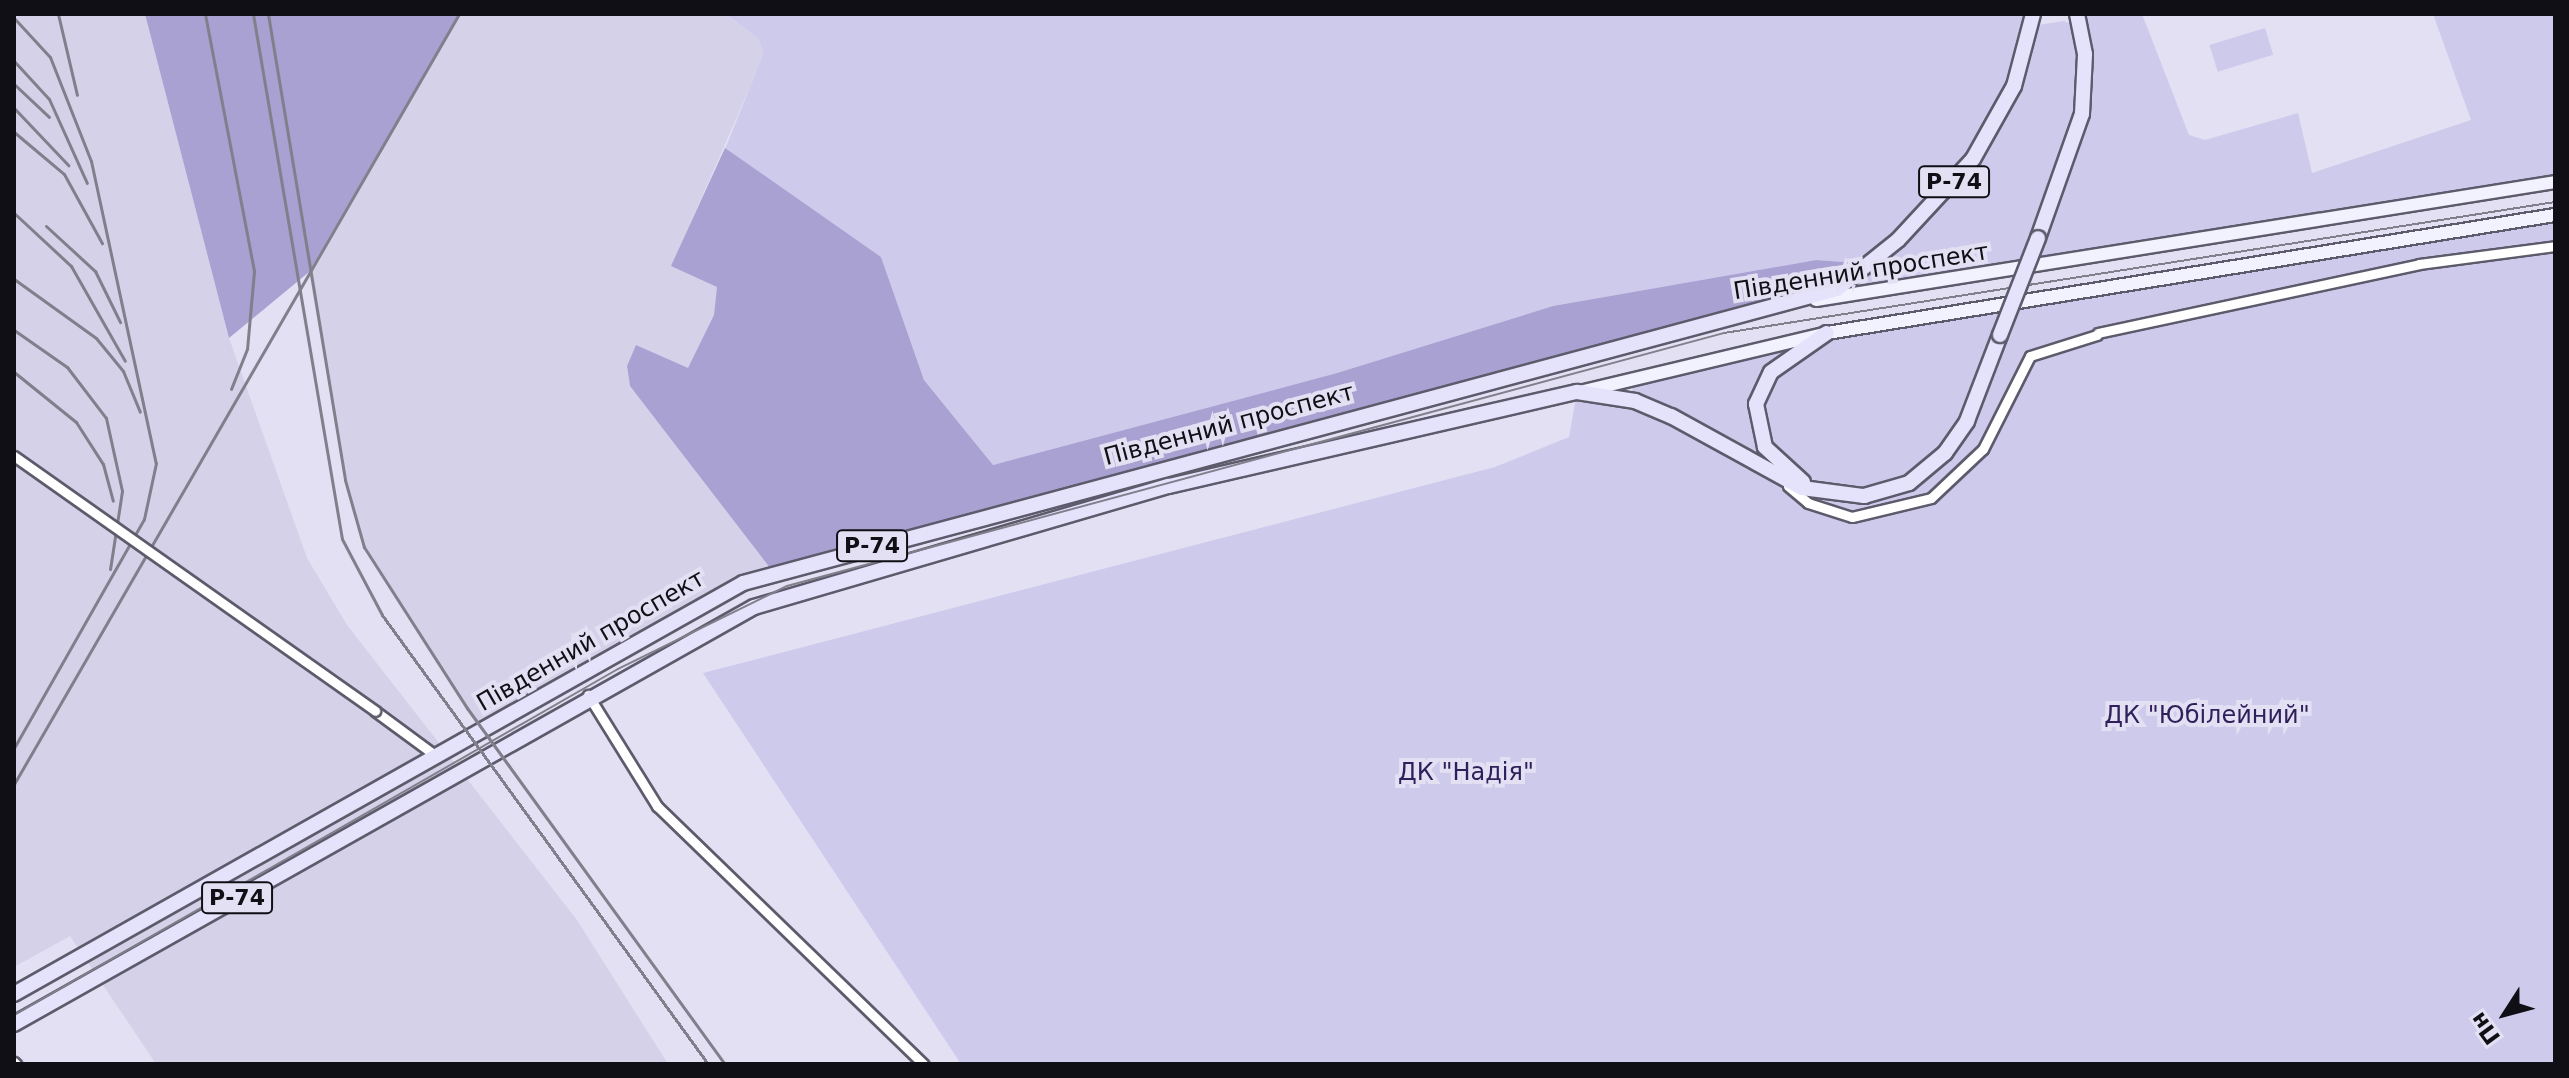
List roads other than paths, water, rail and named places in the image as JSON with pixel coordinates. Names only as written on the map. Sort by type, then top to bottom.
[{"type":"main road","name":"Р-74","points":[[1811,301],[1872,264],[1973,159],[2014,86],[2033,14]]},
{"type":"main road","name":"Р-74","points":[[1577,392],[1671,416],[1776,477],[1836,497],[1899,487],[1938,461],[1967,421],[2082,114],[2085,54],[2077,14]]},
{"type":"main road","name":"Південний проспект","points":[[14,994],[743,583],[1559,360],[1811,301],[2555,182]]},
{"type":"main road","name":"Південний проспект","points":[[14,1024],[723,620],[798,592],[1169,486],[1827,333],[2555,215]]},
{"type":"main road","points":[[1827,333],[1771,372],[1755,412],[1771,457],[1836,497]]},
{"type":"street","points":[[1776,477],[1808,503],[1852,517],[1931,498],[1983,449],[2030,356],[2097,334],[2419,264],[2555,246]]},
{"type":"street","points":[[14,456],[435,755]]},
{"type":"street","points":[[588,695],[657,806],[923,1064]]},
{"type":"tram line","points":[[14,1015],[618,669],[787,586],[1724,333],[2555,202]]},
{"type":"railway","points":[[58,14],[77,95]]},
{"type":"railway","points":[[205,14],[254,271],[247,349],[231,389]]},
{"type":"railway","points":[[253,14],[342,539],[382,615],[708,1064]]},
{"type":"railway","points":[[268,14],[345,480],[364,547],[467,708],[725,1064]]},
{"type":"railway","points":[[14,784],[459,14]]},
{"type":"railway","points":[[14,18],[50,57],[91,161],[156,463],[144,519],[14,748]]},
{"type":"railway","points":[[14,61],[49,99],[87,183]]},
{"type":"railway","points":[[14,84],[49,117]]},
{"type":"railway","points":[[14,108],[68,165]]},
{"type":"railway","points":[[14,132],[64,174],[102,243]]},
{"type":"railway","points":[[14,213],[71,266],[125,361]]},
{"type":"railway","points":[[46,226],[95,271],[120,322]]},
{"type":"railway","points":[[14,279],[96,338],[123,371],[140,412]]},
{"type":"railway","points":[[14,330],[67,367],[106,418],[122,491],[110,569]]},
{"type":"railway","points":[[14,372],[76,422],[103,464],[113,501]]},
{"type":"park label","name":"ДК \"Юбілейний\"","points":[[2207,716]]},
{"type":"park label","name":"ДК \"Надія\"","points":[[1466,773]]}]
